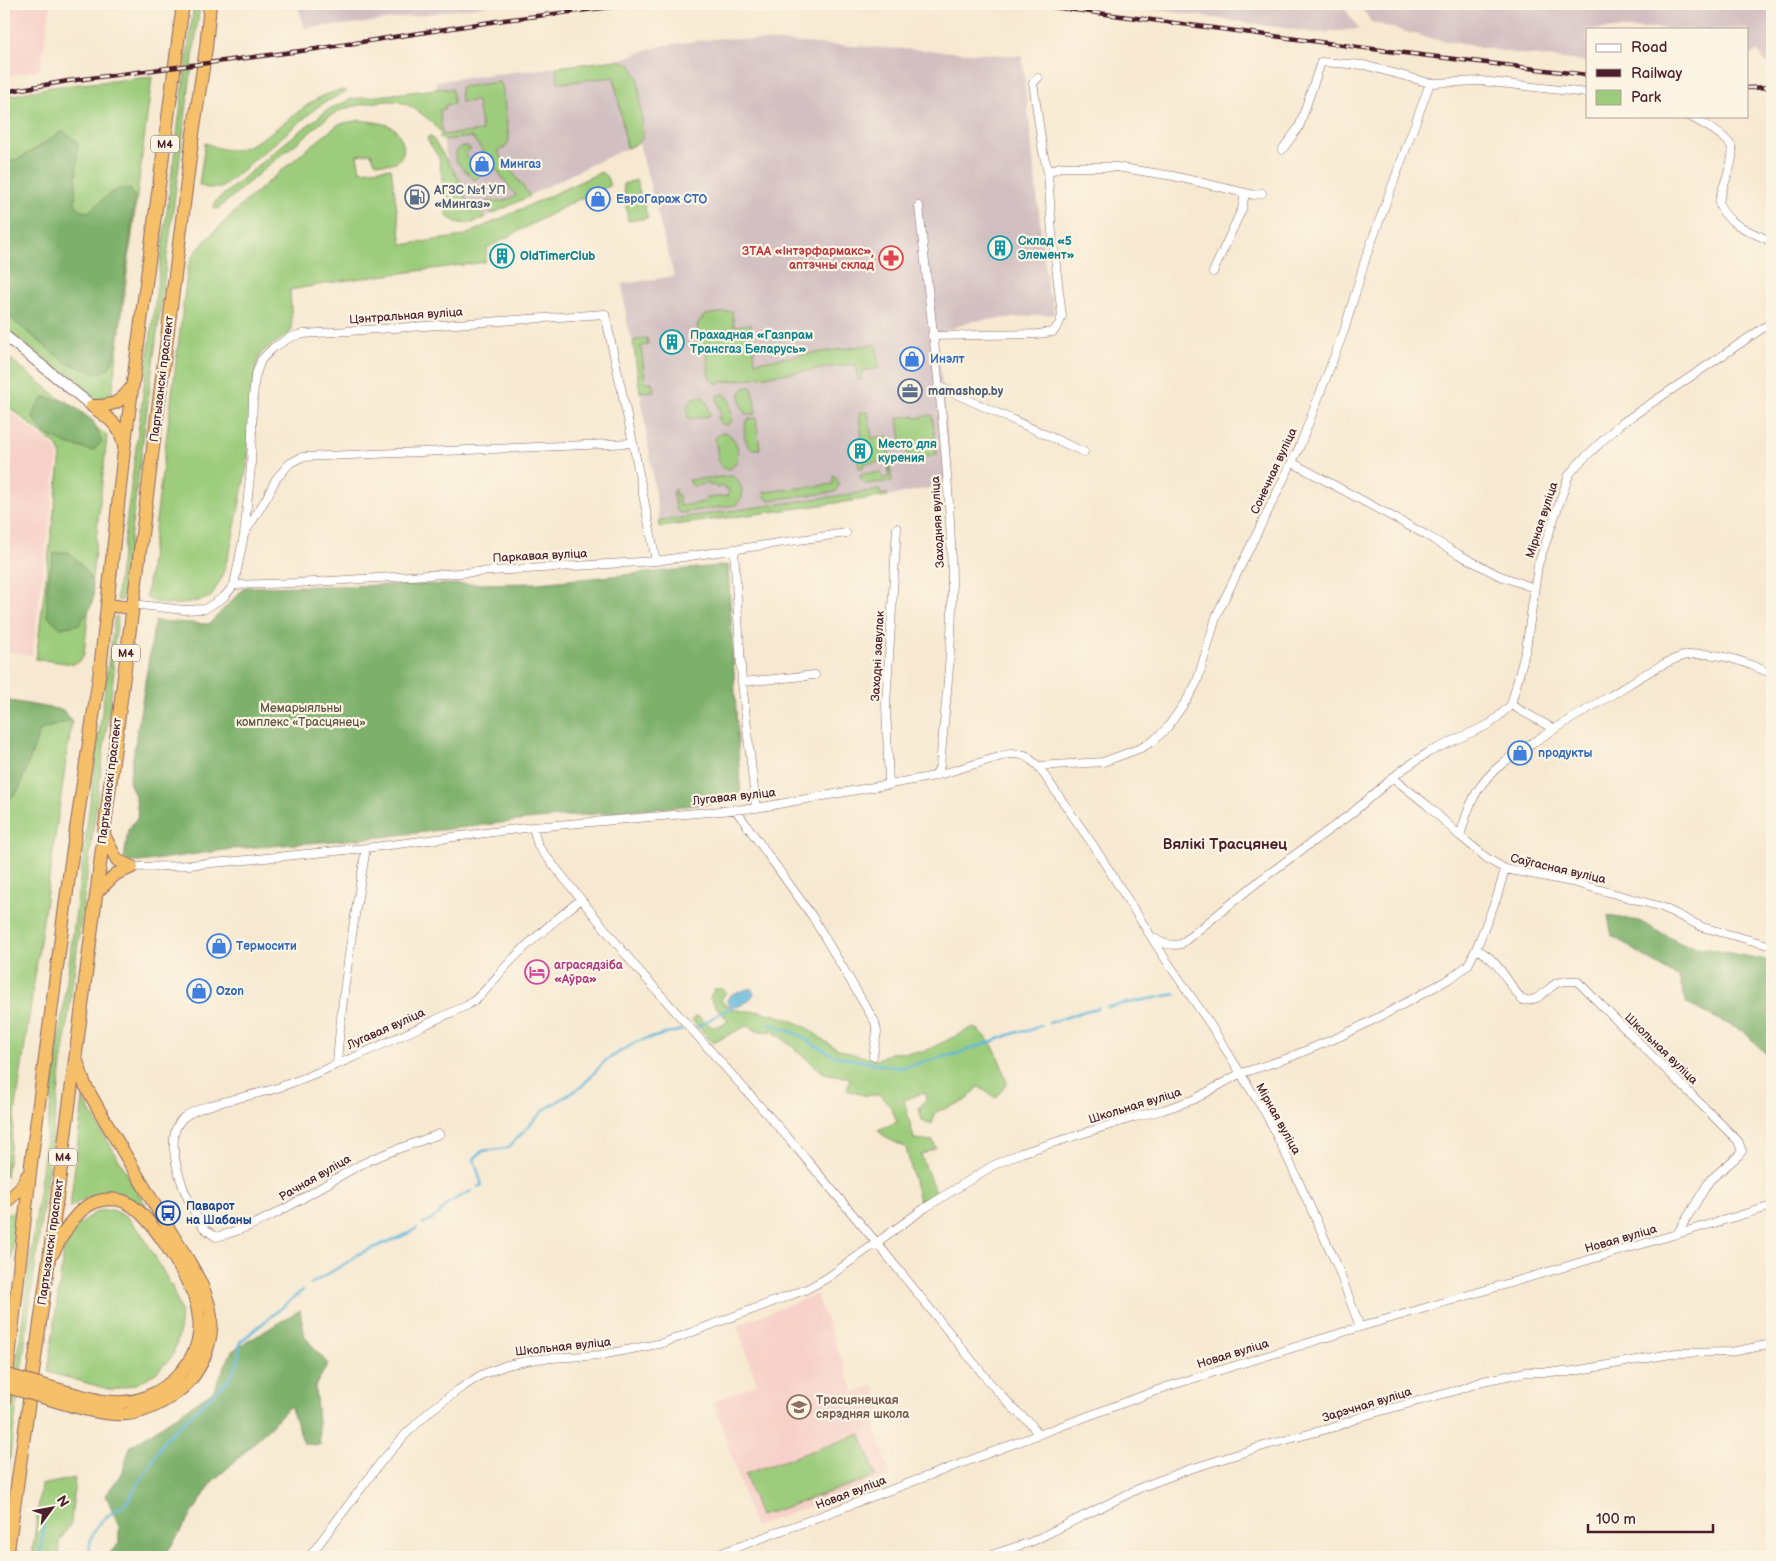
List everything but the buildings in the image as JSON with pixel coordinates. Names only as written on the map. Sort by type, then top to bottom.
[{"type":"highway","name":"Партызанскі праспект","points":[[4,1402],[31,1164],[68,879],[100,670],[124,450],[183,4]]},
{"type":"highway","name":"Партызанскі праспект","points":[[7,1557],[76,1054],[132,606],[193,134],[206,48],[210,4]]},
{"type":"highway","points":[[92,406],[112,405],[118,402],[133,385]]},
{"type":"highway","points":[[92,406],[120,430],[124,450]]},
{"type":"highway","points":[[107,605],[132,606]]},
{"type":"highway","points":[[104,835],[117,860],[132,867]]},
{"type":"highway","points":[[97,892],[116,874],[132,867]]},
{"type":"highway","points":[[4,1374],[75,1400],[98,1413],[124,1416],[145,1411],[165,1401],[183,1388],[196,1371],[207,1350],[212,1327],[208,1299],[191,1265],[85,1085],[76,1054]]},
{"type":"highway","points":[[4,1204],[20,1189],[31,1164]]},
{"type":"highway","points":[[4,1386],[75,1400],[124,1402],[145,1398],[159,1392],[175,1378],[189,1362],[197,1343],[199,1321],[193,1294],[164,1242],[138,1210],[123,1201],[109,1200],[93,1203],[78,1213],[49,1259]]},
{"type":"street","points":[[1282,150],[1299,128],[1321,62],[1364,65],[1430,84],[1481,81],[1586,93]]},
{"type":"street","points":[[932,336],[1037,334],[1053,332],[1059,324],[1062,316],[1052,233],[1048,172],[1043,152],[1034,83],[1038,78]]},
{"type":"street","name":"Сонечная вуліца","points":[[1038,766],[1092,764],[1128,754],[1153,741],[1166,728],[1188,698],[1197,682],[1217,614],[1293,463],[1344,331],[1366,258],[1430,84]]},
{"type":"street","points":[[1692,118],[1726,139],[1732,149],[1732,157],[1719,203],[1725,214],[1734,222],[1772,242]]},
{"type":"street","points":[[1048,172],[1060,167],[1116,167],[1174,176],[1254,195],[1262,193]]},
{"type":"street","points":[[1213,272],[1242,209],[1245,193]]},
{"type":"street","name":"Заходняя вуліца","points":[[919,206],[950,515],[952,597],[940,766],[935,776]]},
{"type":"street","name":"Цэнтральная вуліца","points":[[234,585],[244,535],[251,467],[255,377],[261,360],[273,348],[291,337],[303,334],[605,314],[656,561]]},
{"type":"street","name":"Мірная вуліца","points":[[1511,706],[1526,649],[1538,565],[1569,475],[1619,425],[1772,322]]},
{"type":"street","points":[[4,335],[92,406]]},
{"type":"street","points":[[938,386],[1084,452]]},
{"type":"street","name":"Цэнтральная вуліца","points":[[244,535],[268,497],[276,479],[290,463],[302,457],[633,443]]},
{"type":"street","points":[[1293,463],[1498,575],[1534,588]]},
{"type":"street","name":"Заходні завулак","points":[[889,785],[886,704],[897,528]]},
{"type":"street","name":"Паркавая вуліца","points":[[234,585],[297,583],[656,561],[846,533]]},
{"type":"street","points":[[734,550],[742,682],[756,808]]},
{"type":"street","points":[[132,606],[184,610],[205,609],[224,597],[234,585]]},
{"type":"street","points":[[1460,836],[1470,804],[1485,780],[1498,766],[1554,729],[1678,658],[1687,655],[1706,655],[1739,660],[1772,674]]},
{"type":"street","points":[[742,682],[815,674]]},
{"type":"street","points":[[1164,957],[1260,881],[1352,813],[1392,777],[1430,752],[1490,724],[1511,706],[1554,729]]},
{"type":"street","name":"Мірная вуліца","points":[[935,776],[1010,754],[1025,755],[1038,766],[1093,845],[1164,957],[1210,1024],[1267,1116],[1336,1263],[1360,1326]]},
{"type":"street","name":"Лугавая вуліца","points":[[132,867],[236,861],[366,848],[533,827],[756,808],[935,776]]},
{"type":"street","name":"Саўгасная вуліца","points":[[1392,777],[1460,836],[1505,869],[1572,882],[1662,907],[1702,927],[1772,946]]},
{"type":"street","points":[[735,809],[812,916],[875,1022],[877,1032],[873,1056]]},
{"type":"street","points":[[533,827],[538,846],[580,900],[635,966],[790,1140],[876,1242],[991,1384],[1031,1424],[1037,1434]]},
{"type":"street","name":"Лугавая вуліца","points":[[337,1064],[340,1016],[347,962],[366,848]]},
{"type":"street","name":"Школьная вуліца","points":[[309,1557],[381,1462],[405,1435],[430,1411],[481,1375],[507,1364],[528,1360],[602,1355],[663,1343],[757,1309],[818,1284],[876,1242],[992,1166],[1020,1153],[1195,1099],[1240,1074],[1288,1058],[1341,1036],[1450,978],[1468,965],[1497,897],[1505,869]]},
{"type":"street","name":"Лугавая вуліца","points":[[205,1229],[191,1208],[175,1162],[174,1141],[176,1127],[183,1118],[203,1108],[280,1087],[337,1064],[475,1000],[485,992],[508,964],[528,944],[580,900]]},
{"type":"street","points":[[1151,936],[1164,944],[1173,946],[1181,944]]},
{"type":"street","name":"Школьная вуліца","points":[[1476,949],[1485,953],[1493,961],[1522,1000],[1530,1001],[1539,997],[1558,983],[1577,981],[1738,1141],[1742,1151],[1710,1180],[1677,1234]]},
{"type":"street","name":"Рачная вуліца","points":[[205,1229],[216,1237],[231,1233],[287,1208],[363,1164],[439,1134]]},
{"type":"street","name":"Новая вуліца","points":[[710,1557],[1166,1387],[1360,1326],[1772,1206]]},
{"type":"street","name":"Зарэчная вуліца","points":[[985,1557],[1031,1542],[1142,1487],[1178,1473],[1252,1449],[1335,1427],[1363,1416],[1483,1381],[1526,1372],[1568,1372],[1677,1352],[1731,1352],[1772,1344]]},
{"type":"shaded area","points":[[4,4],[51,4],[40,70],[4,77]]},
{"type":"shaded area","points":[[297,4],[498,4],[364,23],[305,28]]},
{"type":"shaded area","points":[[1118,4],[1342,4],[1359,29],[1317,33]]},
{"type":"shaded area","points":[[1359,4],[1772,4],[1772,62],[1766,63],[1757,51],[1748,56],[1748,28],[1586,28],[1586,62],[1514,53],[1428,38],[1371,22]]},
{"type":"shaded area","points":[[720,38],[1022,56],[1048,295],[1052,295],[1054,314],[973,321],[936,334],[953,483],[894,495],[660,527],[633,341],[628,329],[622,284],[674,276],[639,143],[588,166],[472,224],[448,164],[442,135],[436,81],[617,60],[664,45]]},
{"type":"shaded area","points":[[4,407],[55,448],[58,455],[32,655],[4,651]]},
{"type":"shaded area","name":"Трасцянецкая сярэдняя школа","points":[[816,1294],[854,1392],[874,1385],[884,1413],[872,1418],[891,1476],[754,1527],[714,1401],[757,1384],[737,1325]]},
{"type":"green space","points":[[194,4],[200,4],[122,601],[117,600],[117,594]]},
{"type":"green space","points":[[617,60],[630,64],[638,78],[643,133],[640,141],[627,148],[614,77],[562,83],[558,81],[556,67]]},
{"type":"green space","points":[[152,77],[111,402],[102,403],[92,399],[4,327],[4,97],[51,87]]},
{"type":"green space","points":[[499,82],[502,86],[509,139],[507,145],[498,152],[530,196],[492,214],[485,203],[488,201],[504,201],[516,196],[472,137],[442,140],[439,137],[442,134],[482,131],[477,101],[461,102],[460,87]]},
{"type":"green space","points":[[445,88],[446,90],[452,89],[454,104],[445,105],[445,109],[440,110],[442,134],[423,115],[400,102],[378,102],[342,110],[321,122],[219,208],[215,209],[214,207],[215,202],[286,142],[329,109],[351,99]]},
{"type":"green space","points":[[340,90],[347,91],[320,105],[221,188],[207,188],[199,185],[205,143],[231,150],[252,144],[315,100]]},
{"type":"green space","points":[[360,120],[391,127],[396,130],[403,142],[404,149],[402,155],[395,162],[389,164],[375,162],[371,153],[357,155],[360,171],[391,168],[402,245],[463,236],[601,172],[607,177],[610,186],[579,199],[487,248],[485,262],[341,281],[290,290],[292,329],[290,333],[262,352],[257,362],[247,466],[231,547],[221,579],[211,597],[195,602],[170,604],[146,598],[188,267],[193,255],[247,200],[306,150],[339,124]]},
{"type":"green space","points":[[63,131],[78,142],[75,203],[81,211],[88,212],[113,192],[124,188],[130,189],[135,197],[115,354],[110,367],[99,374],[65,362],[4,313],[4,162],[19,159]]},
{"type":"green space","points":[[431,136],[466,190],[463,194],[473,210],[478,207],[485,218],[475,222],[461,223],[447,216],[439,158],[427,139]]},
{"type":"green space","points":[[467,146],[471,149],[465,153],[481,175],[474,180],[455,159],[456,152],[460,147]]},
{"type":"green space","points":[[636,180],[648,218],[628,221],[623,184]]},
{"type":"green space","points":[[732,311],[734,326],[751,324],[755,362],[876,344],[879,368],[862,371],[863,379],[858,380],[855,364],[716,383],[709,376],[706,347],[697,347],[695,333],[698,323],[705,315]]},
{"type":"green space","points":[[647,338],[648,345],[641,346],[645,382],[652,382],[654,391],[640,392],[633,341]]},
{"type":"green space","points":[[4,354],[107,436],[84,654],[80,661],[73,664],[36,659],[61,454],[57,446],[4,403]]},
{"type":"green space","points":[[752,386],[756,414],[745,414],[741,405],[740,393],[744,388]]},
{"type":"green space","points":[[724,394],[729,398],[732,420],[728,425],[721,424],[717,418],[721,417],[717,397]]},
{"type":"green space","points":[[44,397],[68,402],[93,421],[102,442],[93,451],[67,444],[45,434],[33,418],[35,408]]},
{"type":"green space","points":[[696,397],[702,397],[707,401],[710,416],[688,419],[687,410],[690,401]]},
{"type":"green space","points":[[868,412],[872,438],[887,436],[892,481],[866,484],[860,478],[862,474],[881,472],[882,478],[889,477],[888,461],[863,464],[863,468],[859,468],[856,447],[862,439],[859,413]]},
{"type":"green space","points":[[932,415],[937,454],[922,458],[911,457],[904,449],[898,418]]},
{"type":"green space","points":[[756,418],[760,449],[751,449],[745,439],[744,430],[748,419]]},
{"type":"green space","points":[[723,432],[733,438],[736,443],[737,460],[730,469],[722,468],[719,463],[715,438]]},
{"type":"green space","points":[[833,475],[836,477],[839,485],[835,492],[769,500],[765,497],[764,492],[833,484]]},
{"type":"green space","points":[[733,476],[741,486],[742,491],[742,498],[736,505],[679,513],[676,509],[673,491],[675,489],[676,495],[679,495],[679,506],[705,502],[707,498],[727,496],[729,492],[729,489],[725,489],[724,486],[716,488],[715,485],[710,486],[709,483],[693,486],[688,480]]},
{"type":"green space","points":[[879,490],[880,494],[888,494],[888,496],[660,527],[659,521]]},
{"type":"green space","points":[[69,552],[88,575],[94,596],[90,608],[80,624],[61,628],[47,616],[47,585],[54,553]]},
{"type":"green space","name":"Мемарыяльны комплекс «Трасцянец»","points":[[728,565],[741,801],[526,820],[372,838],[232,849],[140,862],[129,862],[124,859],[128,830],[138,816],[136,798],[129,782],[155,621],[209,624],[245,587],[538,583]]},
{"type":"green space","points":[[116,615],[118,619],[112,659],[114,672],[4,1501],[4,1461]]},
{"type":"green space","points":[[4,700],[63,710],[72,720],[40,730],[19,789],[4,806]]},
{"type":"green space","points":[[72,720],[6,1176],[4,1176],[4,806],[19,789],[40,730]]},
{"type":"green space","points":[[1608,916],[1639,921],[1682,944],[1772,961],[1772,1060],[1744,1032],[1687,1004],[1679,978],[1612,936]]},
{"type":"green space","points":[[714,989],[722,989],[726,992],[721,1000],[731,1008],[767,1013],[791,1020],[808,1028],[828,1044],[876,1060],[890,1053],[923,1052],[974,1027],[987,1038],[996,1051],[1007,1083],[996,1098],[979,1087],[965,1101],[936,1112],[932,1124],[922,1120],[919,1108],[926,1099],[925,1092],[904,1100],[914,1139],[933,1141],[936,1148],[921,1155],[936,1195],[919,1201],[906,1148],[888,1139],[878,1130],[897,1122],[891,1107],[880,1095],[863,1095],[847,1090],[850,1078],[824,1073],[772,1031],[760,1032],[746,1026],[713,1043],[692,1020],[697,1016],[712,1027],[723,1025],[728,1020],[710,998]]},
{"type":"green space","points":[[83,1099],[148,1209],[126,1197],[109,1192],[92,1196],[70,1207]]},
{"type":"green space","points":[[113,1210],[127,1217],[142,1234],[172,1287],[181,1312],[179,1335],[172,1357],[156,1373],[136,1384],[112,1390],[48,1372],[64,1249],[78,1226],[97,1211]]},
{"type":"green space","points":[[13,1212],[17,1216],[4,1310],[4,1214]]},
{"type":"green space","points":[[300,1310],[305,1337],[328,1364],[315,1386],[320,1445],[304,1444],[290,1406],[241,1456],[213,1481],[164,1557],[106,1557],[119,1543],[119,1526],[106,1495],[123,1471],[130,1447],[213,1391],[232,1351]]},
{"type":"green space","points":[[861,1434],[876,1476],[760,1516],[745,1474]]},
{"type":"green space","points":[[75,1478],[71,1523],[59,1542],[59,1557],[32,1557],[41,1485]]},
{"type":"water","points":[[751,988],[754,994],[744,1004],[731,1007],[727,1002],[727,999],[732,994]]},
{"type":"waterway","points":[[1107,1007],[1176,994]]},
{"type":"waterway","points":[[697,1027],[733,1006]]},
{"type":"waterway","points":[[1049,1023],[1098,1008]]},
{"type":"waterway","points":[[770,1024],[795,1033],[834,1056],[900,1068],[959,1053],[1041,1025]]},
{"type":"waterway","points":[[478,1187],[482,1185],[474,1159],[482,1151],[508,1148],[544,1110],[581,1087],[605,1061],[638,1041],[682,1030]]},
{"type":"waterway","points":[[423,1224],[438,1215],[448,1203],[471,1191]]},
{"type":"waterway","points":[[311,1284],[356,1255],[417,1228]]},
{"type":"waterway","points":[[88,1557],[91,1538],[97,1526],[107,1516],[126,1504],[167,1437],[229,1380],[238,1362],[240,1342],[303,1290]]},
{"type":"waterway","points":[[40,1557],[45,1516]]},
{"type":"railway","points":[[4,92],[68,81],[316,49],[504,20],[611,7],[659,4]]},
{"type":"railway","points":[[1029,4],[1586,75]]},
{"type":"railway","points":[[1748,88],[1772,87]]},
{"type":"place","name":"Мингаз","points":[[482,164]]},
{"type":"place","name":"АГЗС №1 УП «Мингаз»","points":[[417,197]]},
{"type":"place","name":"ЕвроГараж СТО","points":[[598,199]]},
{"type":"place","name":"Склад «5 Элемент»","points":[[1000,248]]},
{"type":"place","name":"OldTimerClub","points":[[502,256]]},
{"type":"place","name":"ЗТАА «Інтэрфармакс», аптэчны склад","points":[[891,258]]},
{"type":"place","name":"Прахадная «Газпрам Трансгаз Беларусь»","points":[[672,342]]},
{"type":"place","name":"Инэлт","points":[[912,359]]},
{"type":"place","name":"mamashop.by","points":[[910,391]]},
{"type":"place","name":"Место для курения","points":[[860,451]]},
{"type":"place","name":"продукты","points":[[1520,753]]},
{"type":"place","name":"Термосити","points":[[219,946]]},
{"type":"place","name":"аграсядзіба «Аўра»","points":[[537,972]]},
{"type":"place","name":"Ozon","points":[[199,991]]},
{"type":"place","name":"Паварот на Шабаны","points":[[168,1213]]},
{"type":"place","name":"Трасцянецкая сярэдняя школа","points":[[799,1407]]},
{"type":"district","name":"Вялікі Трасцянец","points":[[1225,844]]}]
